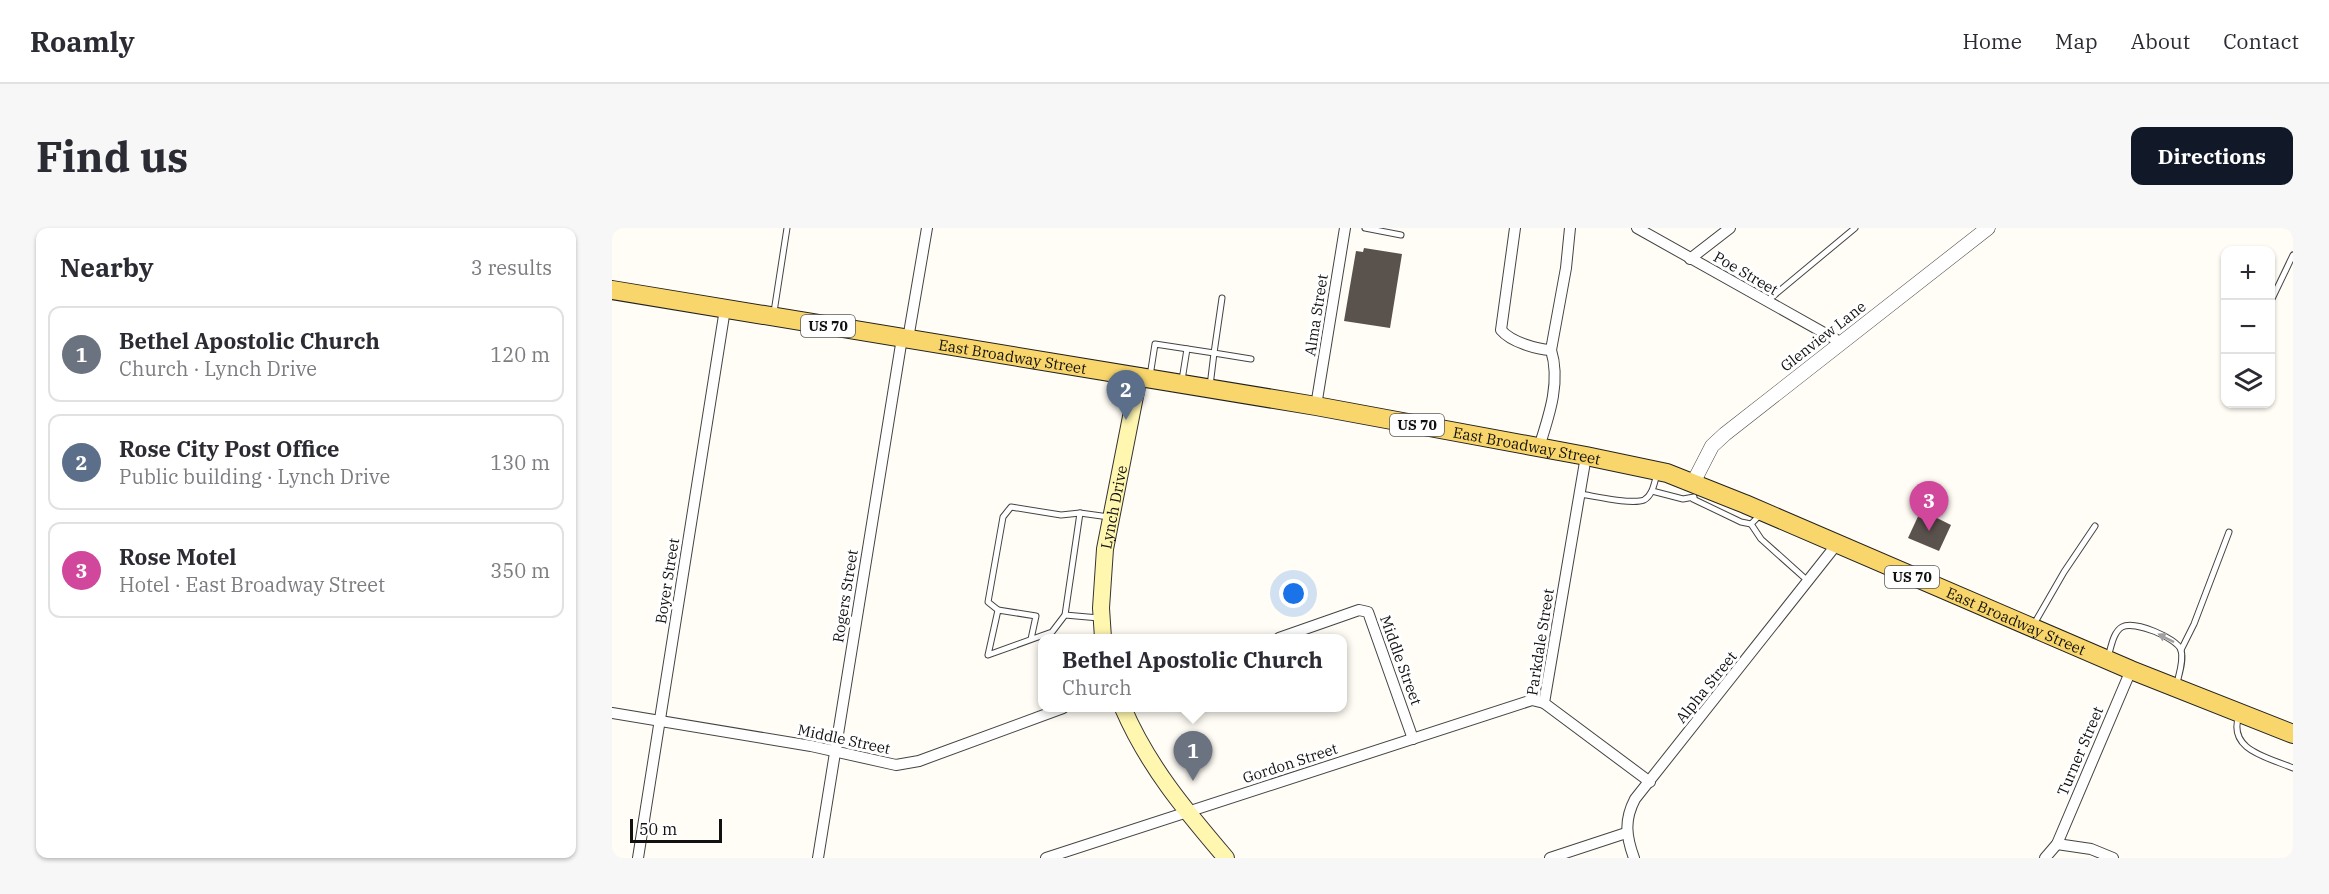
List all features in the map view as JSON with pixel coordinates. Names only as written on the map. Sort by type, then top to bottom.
[{"type":"main road","name":"East Broadway Street","points":[[612,290],[1316,406],[1657,471],[1757,517],[1837,544],[2106,660],[2293,734]]},
{"type":"main road","name":"Lynch Drive","points":[[1103,634],[1101,618],[1105,549],[1110,517],[1144,377]]},
{"type":"main road","points":[[1125,712],[1143,749],[1168,789],[1226,858]]},
{"type":"street","name":"Rogers Street","points":[[818,858],[905,339],[927,228]]},
{"type":"street","name":"Alma Street","points":[[1316,406],[1345,228]]},
{"type":"street","points":[[1515,228],[1501,330],[1525,343],[1551,350]]},
{"type":"street","points":[[1539,447],[1547,424],[1557,374],[1551,350],[1566,268],[1570,228]]},
{"type":"street","name":"Poe Street","points":[[1637,228],[1842,343]]},
{"type":"street","points":[[1690,259],[1730,228]]},
{"type":"street","name":"Glenview Lane","points":[[1696,490],[1712,446],[1725,434],[1988,228]]},
{"type":"street","name":"Boyer Street","points":[[638,858],[725,309]]},
{"type":"street","name":"Parkdale Street","points":[[1586,456],[1544,703],[1650,782]]},
{"type":"street","name":"Alpha Street","points":[[1626,833],[1631,807],[1837,544]]},
{"type":"street","name":"Middle Street","points":[[1293,634],[1359,610],[1368,612],[1413,739]]},
{"type":"street","name":"Turner Street","points":[[2053,853],[2131,670]]},
{"type":"street","name":"Gordon Street","points":[[1046,858],[1532,700],[1544,703]]},
{"type":"street","name":"Middle Street","points":[[612,713],[835,751],[896,765],[919,761],[1052,712]]},
{"type":"street","points":[[1550,858],[1626,833],[1634,858]]},
{"type":"street","points":[[2053,853],[2091,849],[2113,858]]},
{"type":"lane","points":[[773,317],[787,228]]},
{"type":"lane","points":[[1365,228],[1401,235]]},
{"type":"lane","points":[[1766,302],[1855,228]]},
{"type":"lane","points":[[2272,300],[2293,255]]},
{"type":"lane","points":[[1209,388],[1222,298]]},
{"type":"lane","points":[[1144,377],[1155,344],[1251,359]]},
{"type":"lane","points":[[1182,383],[1187,349]]},
{"type":"lane","points":[[1580,494],[1633,501],[1644,500],[1652,491],[1657,471]]},
{"type":"lane","points":[[1652,491],[1683,499],[1696,490]]},
{"type":"lane","points":[[1031,639],[1036,615],[998,610],[988,602],[1003,517],[1011,507],[1061,515],[1080,513],[1110,517]]},
{"type":"lane","points":[[1046,634],[1052,632],[1065,615],[1080,513]]},
{"type":"lane","points":[[1757,517],[1761,539],[1809,582]]},
{"type":"lane","points":[[2031,628],[2095,526]]},
{"type":"lane","points":[[2176,688],[2182,657],[2181,650],[2194,624],[2229,532]]},
{"type":"lane","points":[[998,610],[988,655],[1038,637]]},
{"type":"lane","points":[[1065,615],[1101,618]]},
{"type":"lane","points":[[2106,660],[2116,633],[2120,628],[2128,625],[2140,627],[2168,638],[2181,650]]},
{"type":"lane","points":[[2240,713],[2235,726],[2236,732],[2246,747],[2293,768]]},
{"type":"building","points":[[1364,248],[1402,254],[1390,328],[1344,321],[1356,251],[1363,252]]},
{"type":"building","points":[[1921,510],[1951,525],[1939,551],[1908,538]]},
{"type":"place","name":"Rose City Post Office","points":[[1126,420]]},
{"type":"place","name":"Rose Motel","points":[[1929,531]]},
{"type":"place","name":"Bethel Apostolic Church","points":[[1193,781]]}]
